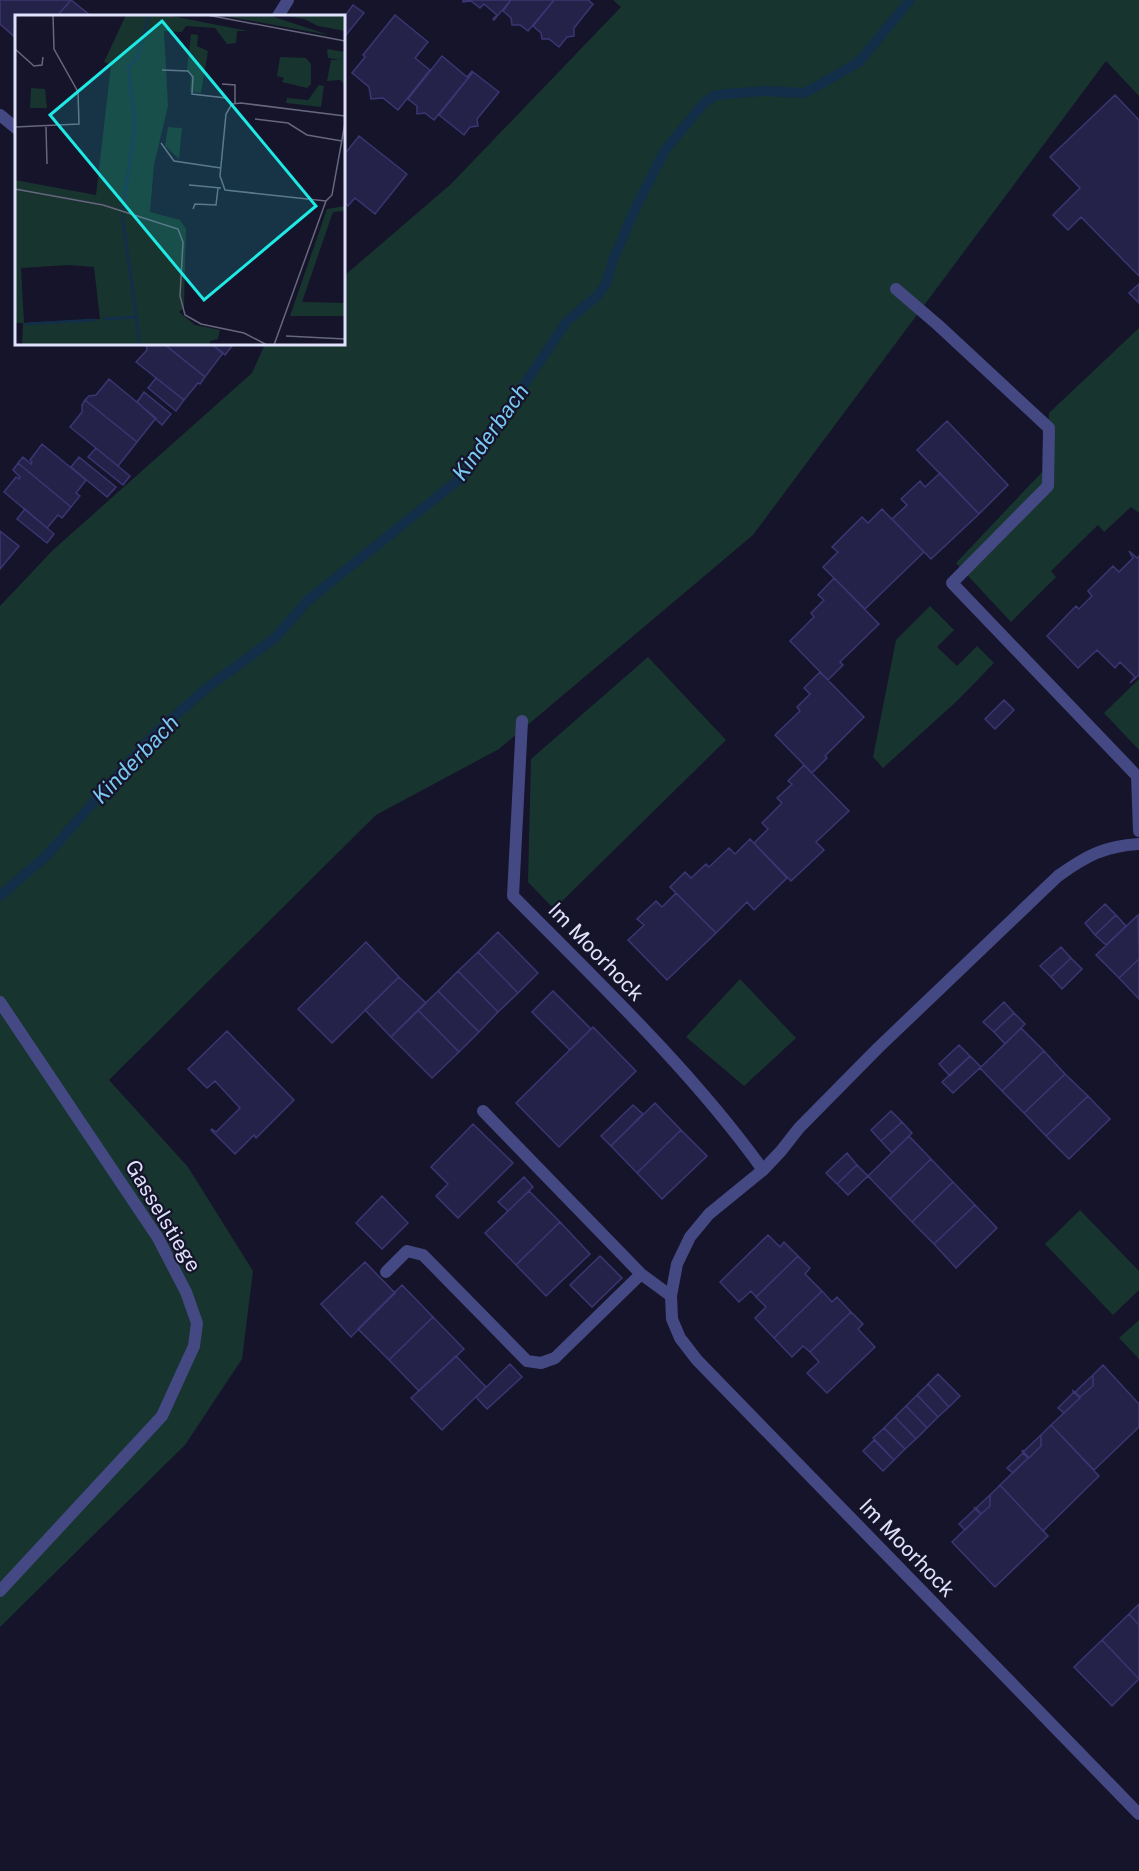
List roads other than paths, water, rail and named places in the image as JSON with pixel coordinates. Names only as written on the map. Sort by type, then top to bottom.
[{"type":"street","points":[[279,15],[288,0]]},
{"type":"street","points":[[0,114],[15,127]]},
{"type":"street","points":[[896,289],[1049,429],[1048,486],[952,583],[1137,776],[1139,831]]},
{"type":"street","name":"Im Moorhock","points":[[522,721],[513,896],[648,1035],[737,1134],[763,1170]]},
{"type":"street","name":"Im Moorhock","points":[[1139,844],[1119,845],[1100,850],[1078,861],[1058,876],[878,1047],[799,1128],[763,1170],[709,1214],[690,1237],[677,1264],[671,1296],[672,1319],[680,1338],[697,1360],[1139,1814]]},
{"type":"street","name":"Gasselstiege","points":[[0,1002],[158,1238],[186,1292],[197,1323],[194,1346],[162,1416],[0,1591]]},
{"type":"street","points":[[483,1111],[641,1274],[671,1296]]},
{"type":"street","points":[[386,1272],[407,1251],[423,1255],[527,1361],[541,1363],[555,1358],[641,1274]]},
{"type":"waterway","name":"Kinderbach","points":[[0,896],[47,855],[154,734],[208,687],[276,637],[307,601],[462,477],[567,321],[597,296],[606,284],[613,260],[634,211],[665,150],[704,103],[716,95],[763,91],[805,93],[859,62],[910,0]]}]
